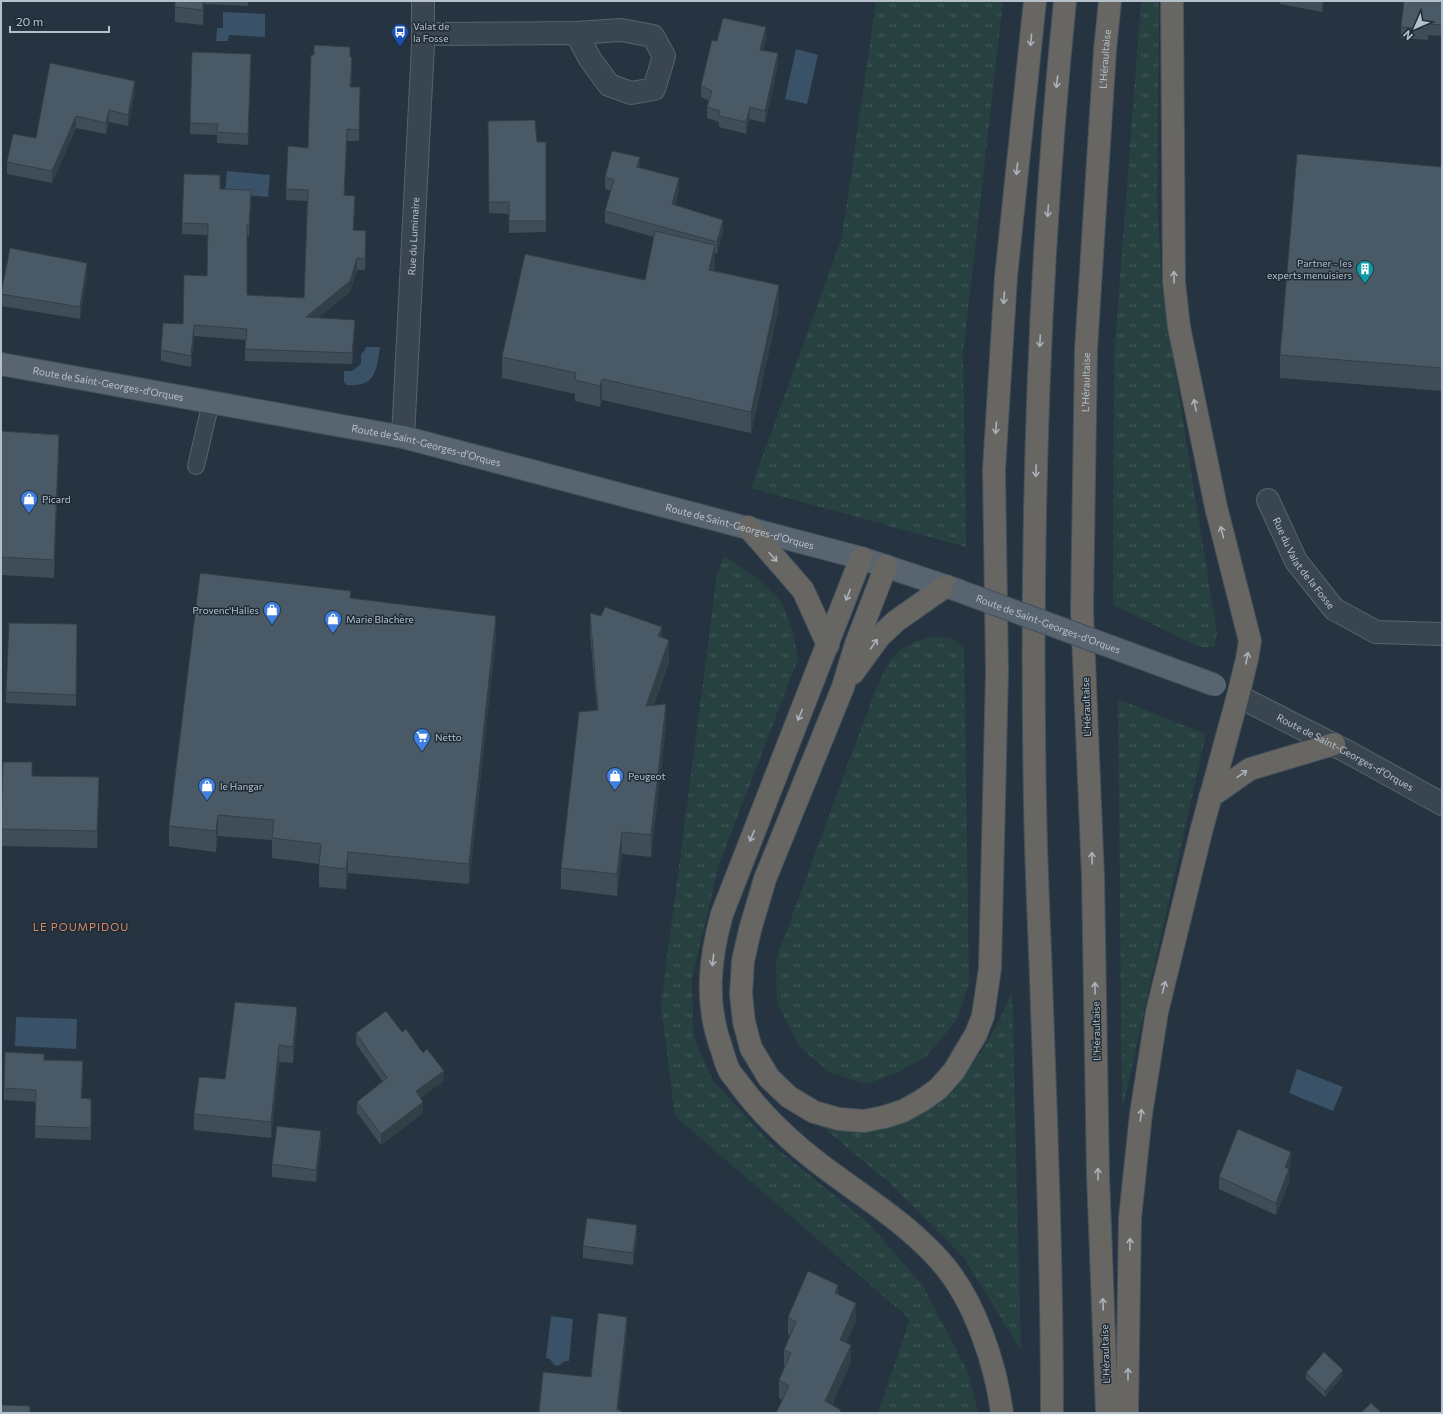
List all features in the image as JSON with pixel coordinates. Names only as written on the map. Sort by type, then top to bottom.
[{"type":"highway","points":[[886,566],[856,644],[843,687],[765,879],[750,930],[743,961],[740,994],[744,1022],[751,1048],[769,1078],[789,1097],[814,1112],[839,1119],[864,1121],[903,1111],[938,1089],[954,1071],[976,1034],[983,1016],[990,968],[997,671],[994,470],[1006,277],[1035,1]]},
{"type":"highway","points":[[1052,1413],[1047,1137],[1035,803],[1034,575],[1040,335],[1055,94],[1065,1]]},
{"type":"highway","name":"L'Héraultaise","points":[[1107,1413],[1098,1175],[1093,877],[1082,611],[1086,350],[1105,50],[1110,1]]},
{"type":"highway","points":[[1128,1413],[1130,1218],[1141,1114],[1157,1012],[1210,797],[1238,696],[1250,640],[1216,508],[1179,327],[1174,282],[1172,1]]},
{"type":"highway","points":[[748,527],[803,590],[828,645]]},
{"type":"highway","points":[[862,558],[722,914],[714,942],[711,974],[711,1008],[717,1036],[729,1070],[750,1098],[780,1129],[806,1152],[833,1175],[912,1232],[943,1264],[967,1300],[991,1356],[1002,1413]]},
{"type":"highway","points":[[843,687],[879,636],[896,621],[954,589]]},
{"type":"highway","points":[[1210,797],[1250,769],[1334,744]]},
{"type":"main road","name":"Route de Saint-Georges-d'Orques","points":[[1,364],[403,437],[748,527],[862,558],[954,589],[1215,685],[1238,696]]},
{"type":"street","name":"Rue du Luminaire","points":[[403,437],[423,34],[423,1]]},
{"type":"street","points":[[423,34],[576,33]]},
{"type":"street","name":"Rue du Valat de la Fosse","points":[[1268,500],[1296,561],[1334,609],[1376,632],[1442,634]]},
{"type":"street","name":"Route de Saint-Georges-d'Orques","points":[[1238,696],[1334,744],[1442,804]]},
{"type":"lane","points":[[196,466],[211,402]]},
{"type":"green space","points":[[876,1],[1003,1],[963,353],[966,547],[751,488],[842,237]]},
{"type":"green space","points":[[1141,1],[1159,1],[1157,201],[1162,289],[1217,634],[1214,647],[1200,647],[1113,605],[1114,358]]},
{"type":"green space","points":[[724,556],[755,576],[781,601],[793,632],[798,659],[719,865],[692,977],[693,1035],[712,1079],[770,1143],[867,1222],[923,1286],[969,1374],[978,1413],[878,1413],[910,1319],[675,1116],[661,1005],[717,575]]},
{"type":"green space","points":[[935,636],[954,639],[964,649],[969,983],[957,1020],[925,1058],[894,1074],[866,1084],[829,1072],[801,1048],[777,1004],[776,960],[873,696],[884,672],[894,656],[906,646]]},
{"type":"green space","points":[[1118,699],[1206,734],[1122,1111]]},
{"type":"green space","points":[[1012,990],[1021,1350],[964,1258],[891,1184],[802,1110],[891,1124],[924,1112],[955,1089],[982,1051],[1004,1011]]},
{"type":"water","points":[[223,12],[265,14],[265,37],[229,35],[228,41],[216,41],[217,28],[223,28]]},
{"type":"water","points":[[796,49],[818,55],[807,104],[785,99]]},
{"type":"water","points":[[227,171],[270,175],[268,197],[225,193]]},
{"type":"water","points":[[366,347],[380,347],[373,376],[364,383],[347,385],[344,382],[344,371],[352,371],[361,364],[361,354]]},
{"type":"water","points":[[16,1017],[77,1019],[76,1049],[15,1046]]},
{"type":"water","points":[[1297,1069],[1343,1087],[1333,1111],[1289,1093]]},
{"type":"water","points":[[551,1316],[573,1319],[569,1361],[565,1361],[558,1366],[554,1365],[550,1359],[546,1358]]},
{"type":"building","points":[[175,1],[203,1],[203,10],[175,7]]},
{"type":"building","points":[[1404,1],[1442,1],[1442,25],[1428,24],[1428,29],[1401,27]]},
{"type":"building","points":[[723,18],[766,27],[760,50],[778,53],[765,111],[750,107],[746,122],[719,116],[720,111],[707,107],[712,91],[701,86],[712,40],[717,41]]},
{"type":"building","points":[[314,45],[350,47],[350,57],[352,57],[350,87],[360,87],[359,130],[347,129],[344,195],[355,196],[353,230],[366,231],[365,259],[357,258],[350,281],[306,317],[355,320],[352,353],[245,349],[247,329],[194,325],[191,356],[161,350],[163,323],[183,324],[184,275],[207,276],[208,224],[182,223],[184,174],[220,175],[220,189],[251,190],[249,225],[247,225],[247,295],[304,298],[308,190],[286,189],[288,146],[308,148],[311,55],[314,55]]},
{"type":"building","points":[[192,52],[251,54],[248,134],[217,132],[218,124],[190,123]]},
{"type":"building","points":[[50,63],[135,81],[128,115],[109,110],[106,123],[76,116],[52,171],[7,162],[13,134],[36,138]]},
{"type":"building","points":[[535,120],[537,142],[546,142],[546,221],[509,221],[509,202],[489,202],[488,121]]},
{"type":"building","points":[[612,151],[640,157],[637,167],[679,178],[672,204],[723,220],[717,242],[605,211],[614,180],[605,177]]},
{"type":"building","name":"Partner - les experts menuisiers","points":[[1297,154],[1442,167],[1442,368],[1280,355]]},
{"type":"building","points":[[655,231],[715,245],[709,270],[779,285],[751,412],[602,379],[600,386],[575,380],[576,373],[502,357],[525,254],[645,280]]},
{"type":"building","points":[[10,248],[87,263],[80,307],[1,294]]},
{"type":"building","name":"Picard","points":[[1,431],[59,435],[54,560],[1,557]]},
{"type":"building","points":[[200,573],[351,591],[350,598],[496,616],[469,864],[348,852],[346,869],[319,866],[321,844],[272,838],[274,820],[218,815],[216,831],[169,826]]},
{"type":"building","name":"Peugeot","points":[[605,607],[662,627],[658,636],[669,640],[646,706],[666,704],[651,835],[622,832],[617,874],[561,868],[579,712],[598,710],[590,613],[601,616]]},
{"type":"building","points":[[9,623],[77,624],[76,695],[6,692]]},
{"type":"building","points":[[3,762],[32,762],[32,776],[99,777],[97,831],[1,829]]},
{"type":"building","points":[[235,1002],[297,1007],[293,1047],[279,1045],[271,1122],[194,1114],[199,1077],[225,1079]]},
{"type":"building","points":[[386,1011],[402,1032],[406,1029],[423,1053],[427,1049],[444,1071],[416,1091],[423,1102],[381,1134],[357,1102],[387,1078],[356,1033]]},
{"type":"building","points":[[5,1052],[44,1054],[44,1060],[83,1061],[81,1098],[91,1099],[91,1128],[35,1126],[36,1090],[4,1088]]},
{"type":"building","points":[[277,1126],[321,1131],[316,1170],[272,1164]]},
{"type":"building","points":[[1238,1129],[1291,1152],[1285,1167],[1289,1169],[1276,1203],[1219,1177]]},
{"type":"building","points":[[587,1218],[637,1225],[633,1253],[583,1246]]},
{"type":"building","points":[[808,1271],[838,1285],[835,1293],[856,1303],[840,1340],[851,1345],[825,1401],[841,1410],[840,1413],[776,1413],[789,1386],[779,1380],[791,1353],[784,1350],[796,1322],[788,1317]]},
{"type":"building","points":[[598,1313],[627,1317],[617,1410],[621,1410],[621,1413],[539,1413],[543,1372],[591,1377]]},
{"type":"building","points":[[1324,1352],[1343,1370],[1325,1391],[1306,1373]]},
{"type":"building","points":[[1371,1403],[1382,1413],[1361,1413]]},
{"type":"building","points":[[1,1405],[30,1406],[30,1413],[1,1413]]},
{"type":"place","name":"Valat de la Fosse","points":[[400,47]]},
{"type":"place","name":"Partner - les experts menuisiers","points":[[1365,284]]},
{"type":"place","name":"Picard","points":[[29,514]]},
{"type":"place","name":"Provenc'Halles","points":[[272,625]]},
{"type":"place","name":"Marie Blachère","points":[[333,634]]},
{"type":"place","name":"Netto","points":[[422,752]]},
{"type":"place","name":"Peugeot","points":[[615,791]]},
{"type":"place","name":"le Hangar","points":[[207,801]]},
{"type":"district","name":"LE POUMPIDOU","points":[[81,927]]}]
